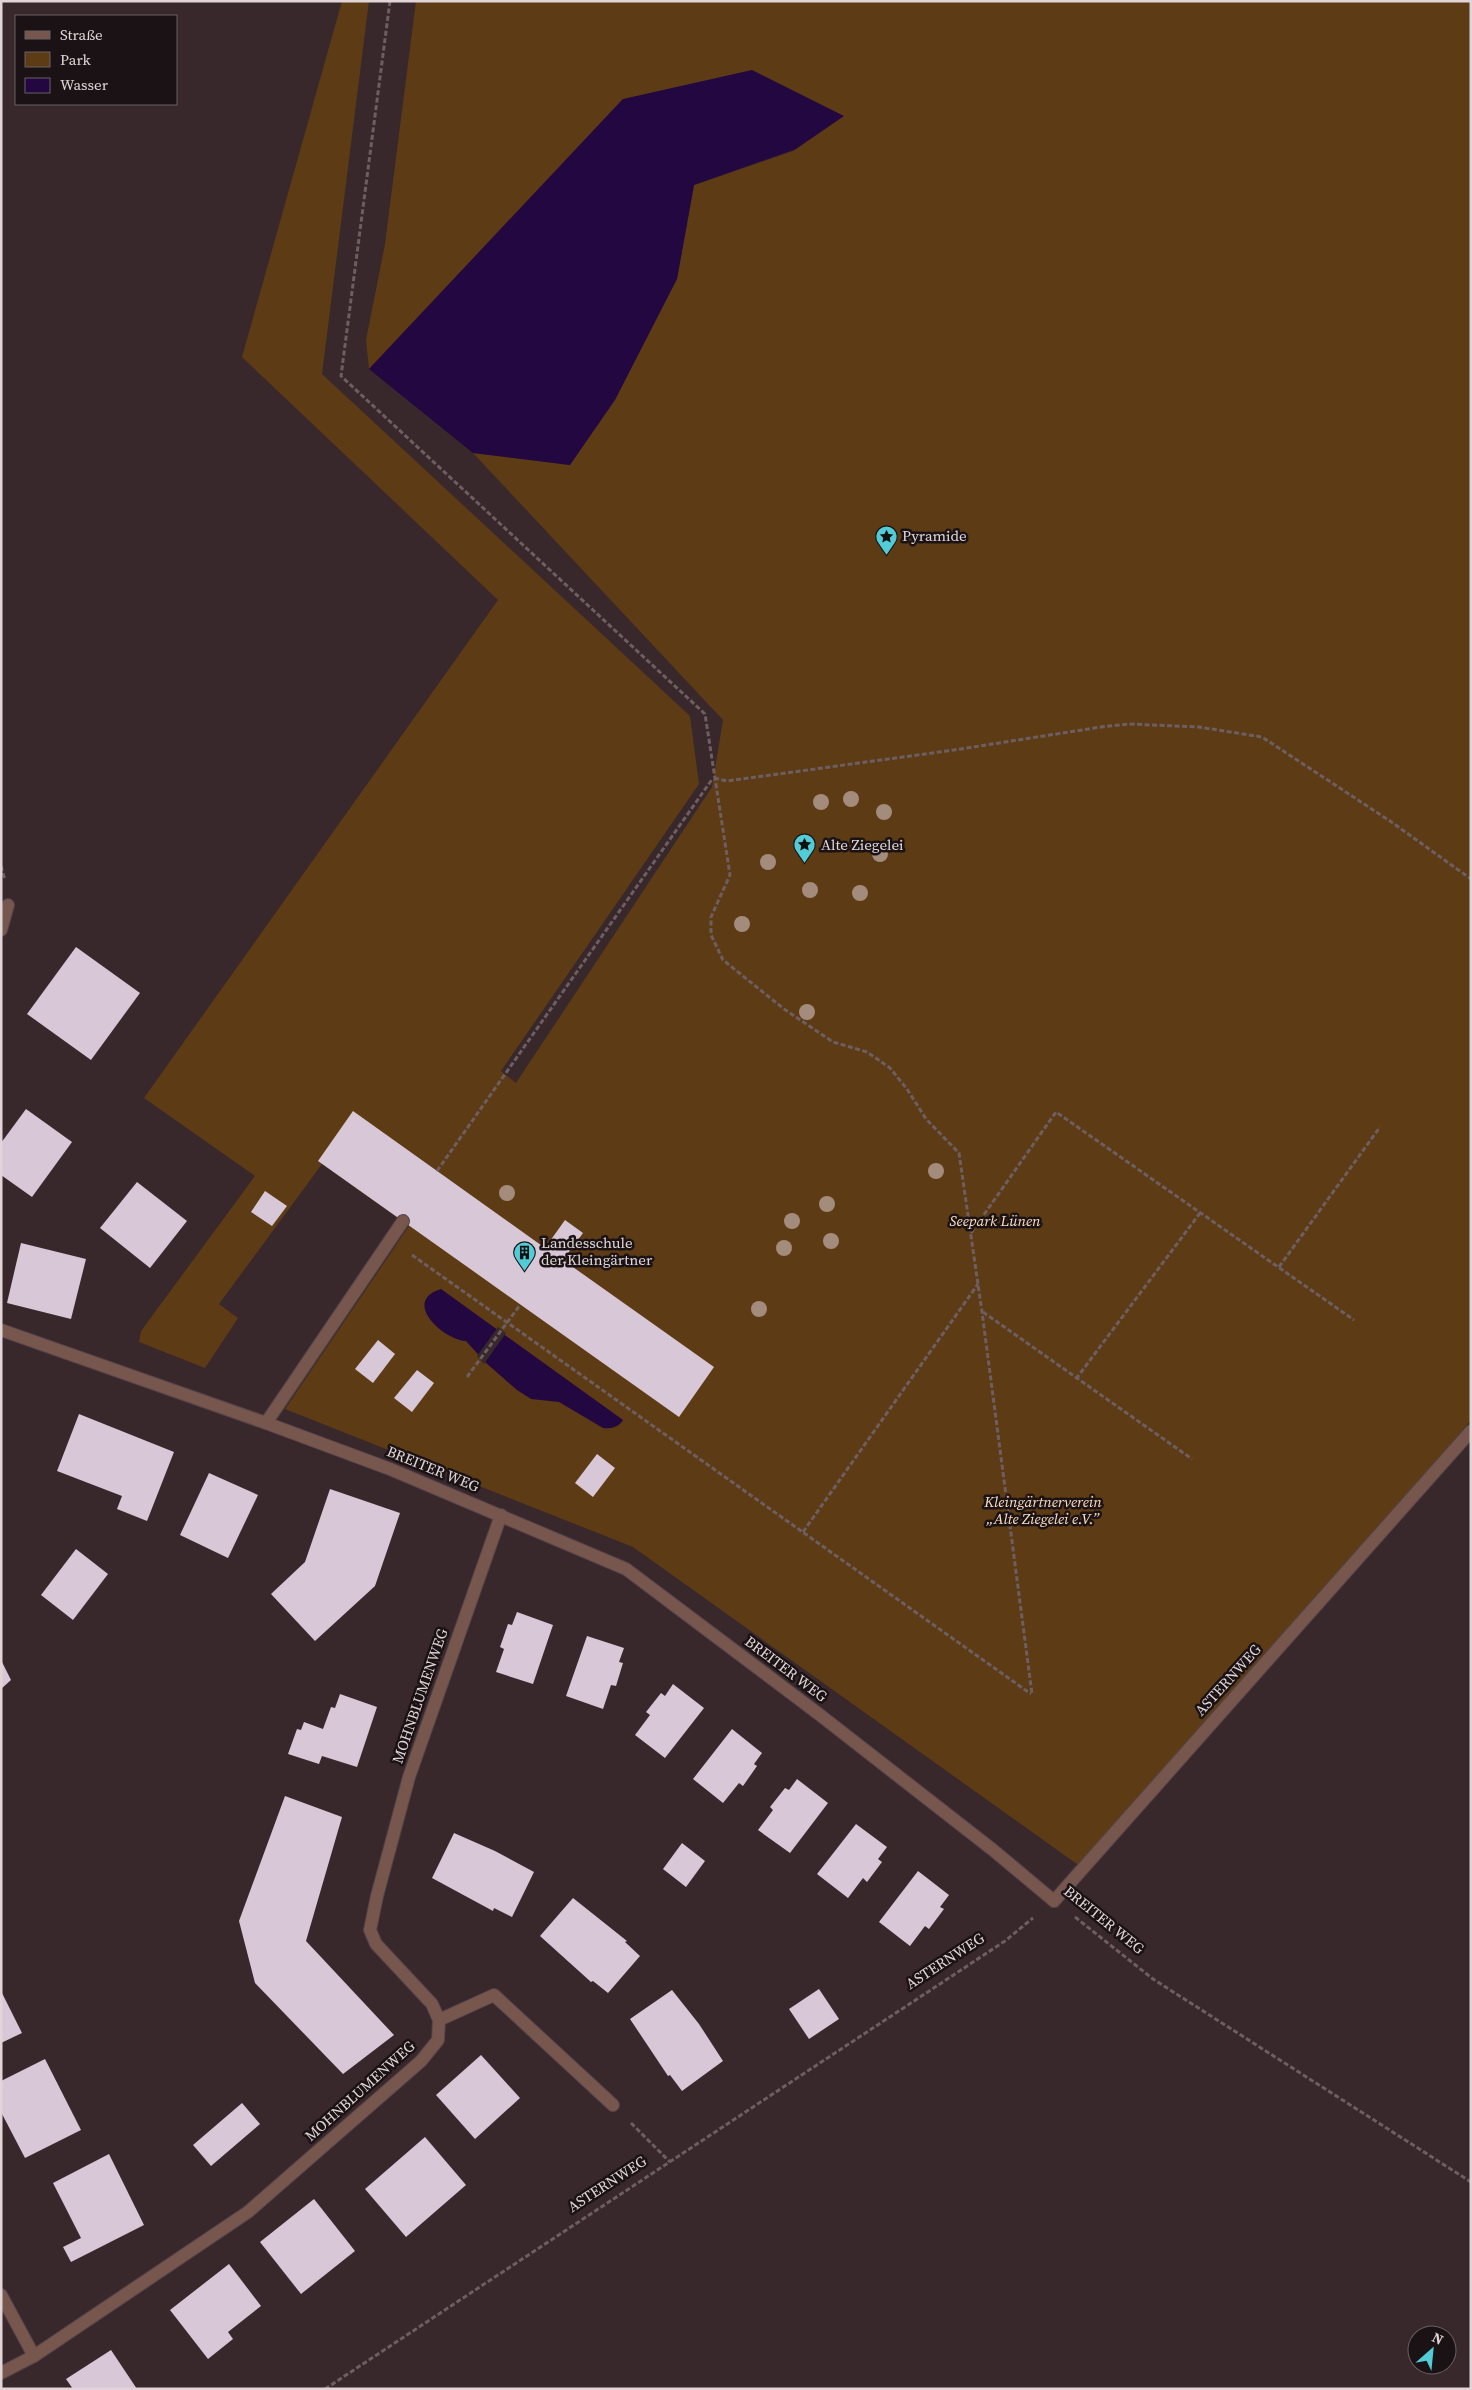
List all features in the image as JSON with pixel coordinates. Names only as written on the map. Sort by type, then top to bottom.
[{"type":"street","points":[[1,930],[8,904]]},
{"type":"street","points":[[266,1422],[403,1221]]},
{"type":"street","name":"BREITER WEG","points":[[1,1330],[266,1422],[390,1468],[626,1569],[820,1715],[993,1850],[1054,1901]]},
{"type":"street","name":"ASTERNWEG","points":[[1054,1901],[1471,1430]]},
{"type":"street","name":"MOHNBLUMENWEG","points":[[1,2373],[34,2356],[248,2212],[421,2061],[438,2040],[439,2020],[432,2004],[376,1944],[370,1930],[377,1896],[409,1777],[502,1515]]},
{"type":"street","points":[[439,2020],[494,1995],[613,2105]]},
{"type":"street","points":[[1,2295],[34,2356]]},
{"type":"path","points":[[390,1],[341,376],[704,714],[730,876],[711,917],[711,935],[723,960],[784,1009],[834,1042],[867,1052],[890,1068],[907,1089],[926,1119],[959,1153],[982,1312],[1032,1694],[390,1239]]},
{"type":"path","points":[[714,778],[727,781],[1129,724],[1199,727],[1262,737],[1390,821],[1471,879]]},
{"type":"path","points":[[437,1171],[714,778]]},
{"type":"path","points":[[971,1234],[1056,1112],[1354,1320]]},
{"type":"path","points":[[1278,1267],[1380,1127]]},
{"type":"path","points":[[1076,1379],[1200,1213]]},
{"type":"path","points":[[803,1532],[978,1284]]},
{"type":"path","points":[[467,1377],[520,1305]]},
{"type":"path","points":[[982,1312],[1192,1459]]},
{"type":"path","name":"ASTERNWEG","points":[[325,2389],[1006,1942],[1054,1901]]},
{"type":"path","name":"BREITER WEG","points":[[1054,1901],[1153,1979],[1471,2182]]},
{"type":"path","points":[[613,2105],[670,2162]]},
{"type":"green space","name":"Seepark Lünen","points":[[342,1],[369,1],[322,374],[690,716],[699,784],[501,1071],[516,1083],[712,787],[723,720],[473,453],[570,465],[677,279],[694,185],[796,150],[623,99],[369,369],[366,340],[385,244],[416,1],[1471,1],[1471,1420],[1088,1872],[633,1547],[285,1409],[409,1226],[322,1164],[219,1304],[238,1318],[205,1368],[139,1342],[141,1331],[255,1176],[144,1098],[498,600],[242,357]]},
{"type":"water","points":[[752,70],[844,116],[796,149],[694,185],[677,279],[615,400],[570,465],[473,453],[369,369],[623,99]]},
{"type":"water","points":[[441,1289],[623,1420],[614,1427],[603,1428],[559,1402],[531,1399],[517,1390],[485,1362],[466,1341],[447,1334],[430,1319],[425,1310],[425,1302],[430,1295]]},
{"type":"pier","points":[[498,1327],[506,1333],[484,1364],[477,1356]]},
{"type":"building","points":[[76,947],[140,993],[91,1060],[27,1014]]},
{"type":"building","points":[[26,1109],[72,1142],[32,1197],[1,1175],[1,1143]]},
{"type":"building","points":[[353,1111],[545,1248],[565,1220],[583,1233],[563,1260],[714,1367],[679,1417],[318,1161]]},
{"type":"building","points":[[137,1182],[187,1221],[150,1268],[100,1228]]},
{"type":"building","points":[[265,1191],[287,1206],[272,1226],[251,1212]]},
{"type":"building","points":[[21,1243],[86,1259],[71,1319],[7,1303]]},
{"type":"building","points":[[378,1340],[395,1354],[373,1383],[355,1369]]},
{"type":"building","points":[[417,1370],[434,1383],[412,1412],[394,1398]]},
{"type":"building","points":[[79,1414],[174,1452],[147,1521],[117,1509],[122,1496],[57,1471]]},
{"type":"building","points":[[597,1454],[615,1468],[593,1497],[575,1483]]},
{"type":"building","points":[[209,1473],[258,1495],[228,1558],[180,1535]]},
{"type":"building","points":[[330,1489],[400,1513],[375,1586],[315,1641],[271,1594],[305,1562]]},
{"type":"building","points":[[76,1549],[108,1574],[73,1620],[41,1595]]},
{"type":"building","points":[[517,1612],[553,1625],[533,1684],[496,1672],[504,1649],[500,1647],[508,1624],[512,1625]]},
{"type":"building","points":[[587,1636],[624,1648],[619,1662],[623,1663],[616,1686],[611,1685],[603,1709],[566,1696]]},
{"type":"building","points":[[1,1660],[11,1680],[1,1689]]},
{"type":"building","points":[[673,1684],[704,1708],[665,1758],[635,1735],[650,1715],[646,1712],[661,1693],[665,1696]]},
{"type":"building","points":[[340,1694],[377,1707],[357,1767],[322,1756],[319,1764],[288,1754],[297,1729],[301,1730],[304,1722],[323,1729],[331,1707],[335,1708]]},
{"type":"building","points":[[732,1729],[762,1753],[754,1764],[757,1766],[743,1786],[739,1783],[723,1803],[693,1779]]},
{"type":"building","points":[[797,1779],[828,1803],[790,1853],[758,1830],[773,1810],[770,1807],[785,1788],[789,1790]]},
{"type":"building","points":[[285,1796],[342,1817],[306,1941],[394,2035],[343,2074],[255,1983],[239,1921]]},
{"type":"building","points":[[856,1824],[887,1847],[878,1859],[882,1862],[867,1882],[863,1878],[848,1898],[817,1874]]},
{"type":"building","points":[[454,1833],[495,1851],[534,1872],[512,1917],[494,1908],[493,1911],[432,1878]]},
{"type":"building","points":[[682,1843],[705,1861],[686,1887],[663,1869]]},
{"type":"building","points":[[918,1871],[949,1895],[940,1907],[944,1909],[929,1929],[925,1926],[910,1946],[879,1922]]},
{"type":"building","points":[[573,1898],[627,1941],[625,1942],[640,1956],[608,1993],[593,1981],[591,1982],[540,1936]]},
{"type":"building","points":[[819,1989],[839,2019],[809,2039],[789,2009]]},
{"type":"building","points":[[672,1990],[699,2024],[723,2061],[682,2091],[670,2075],[668,2076],[630,2019]]},
{"type":"building","points":[[1,1991],[22,2033],[1,2043]]},
{"type":"building","points":[[481,2055],[520,2098],[475,2139],[436,2095]]},
{"type":"building","points":[[45,2059],[81,2130],[25,2158],[1,2112],[1,2081]]},
{"type":"building","points":[[242,2103],[260,2124],[211,2166],[193,2145]]},
{"type":"building","points":[[425,2137],[466,2185],[406,2237],[365,2189]]},
{"type":"building","points":[[109,2154],[144,2225],[71,2262],[63,2247],[81,2238],[53,2183]]},
{"type":"building","points":[[314,2199],[355,2251],[301,2294],[260,2242]]},
{"type":"building","points":[[229,2264],[261,2306],[228,2332],[233,2339],[208,2359],[170,2310]]},
{"type":"building","points":[[111,2350],[137,2389],[73,2389],[66,2379]]},
{"type":"place","name":"Pyramide","points":[[886,555]]},
{"type":"place","name":"Alte Ziegelei","points":[[805,864]]},
{"type":"place","name":"Landesschule der Kleingärtner","points":[[525,1271]]},
{"type":"park label","name":"Kleingärtnerverein „Alte Ziegelei e.V.”","points":[[1043,1510]]}]
